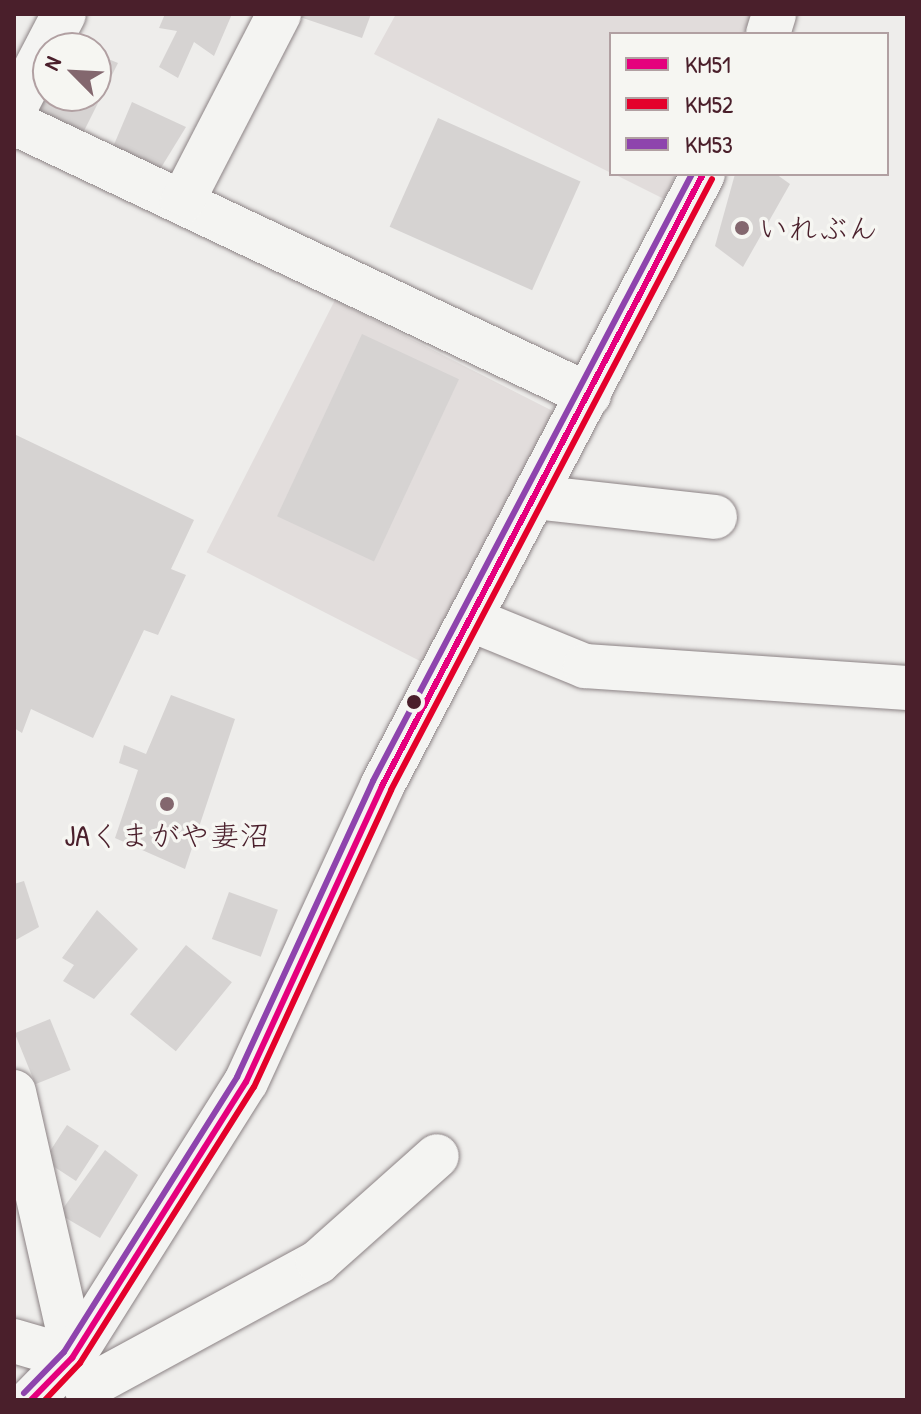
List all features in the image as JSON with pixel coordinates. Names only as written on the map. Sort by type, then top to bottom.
[{"type":"street","points":[[14,110],[64,14]]},
{"type":"street","points":[[182,202],[279,14]]},
{"type":"street","points":[[14,123],[589,395]]},
{"type":"street","points":[[84,1382],[246,1082],[382,786],[472,620],[702,176]]},
{"type":"street","points":[[535,497],[715,517]]},
{"type":"street","points":[[472,620],[585,666],[907,688]]},
{"type":"street","points":[[14,1092],[84,1382]]},
{"type":"street","points":[[31,1400],[84,1382],[318,1262],[437,1156]]},
{"type":"street","points":[[14,1341],[84,1382]]},
{"type":"shaded area","points":[[396,14],[750,14],[746,32],[609,32],[609,172],[374,54]]},
{"type":"shaded area","points":[[618,176],[675,176],[664,199]]},
{"type":"shaded area","points":[[335,300],[558,413],[429,666],[207,552]]},
{"type":"building","points":[[165,14],[232,14],[214,56],[194,42],[178,78],[159,67],[177,31],[159,28]]},
{"type":"building","points":[[291,14],[371,14],[362,38]]},
{"type":"building","points":[[112,61],[118,63],[112,75]]},
{"type":"building","points":[[132,102],[186,127],[159,171],[113,147]]},
{"type":"building","points":[[37,112],[94,112],[82,135],[33,119]]},
{"type":"building","points":[[438,118],[581,181],[532,290],[390,227]]},
{"type":"building","name":"いれぶん","points":[[734,176],[779,176],[790,184],[743,267],[715,246]]},
{"type":"building","points":[[362,334],[459,379],[374,561],[277,516]]},
{"type":"building","points":[[14,434],[194,520],[171,569],[186,575],[158,635],[144,630],[93,738],[31,709],[22,733],[14,728]]},
{"type":"building","name":"JAくまがや妻沼","points":[[171,695],[235,719],[185,869],[115,838],[138,770],[119,763],[124,745],[146,754]]},
{"type":"building","points":[[24,881],[39,927],[14,941],[14,884]]},
{"type":"building","points":[[229,892],[278,910],[261,957],[212,939]]},
{"type":"building","points":[[97,910],[138,949],[94,999],[63,981],[74,965],[62,958]]},
{"type":"building","points":[[186,945],[232,982],[176,1051],[130,1014]]},
{"type":"building","points":[[50,1019],[71,1070],[35,1084],[15,1033]]},
{"type":"building","points":[[67,1125],[99,1146],[76,1181],[44,1160]]},
{"type":"building","points":[[105,1150],[138,1175],[100,1238],[59,1214]]},
{"type":"transit line","name":"KM53","points":[[24,1393],[64,1352],[237,1077],[373,781],[691,176]]},
{"type":"transit line","name":"KM51","points":[[31,1400],[72,1358],[246,1082],[382,786],[702,176]]},
{"type":"transit line","name":"KM52","points":[[45,1400],[80,1363],[254,1087],[391,790],[712,179]]},
{"type":"place","name":"いれぶん","points":[[742,228]]},
{"type":"place","name":"JAくまがや妻沼","points":[[167,804]]}]
